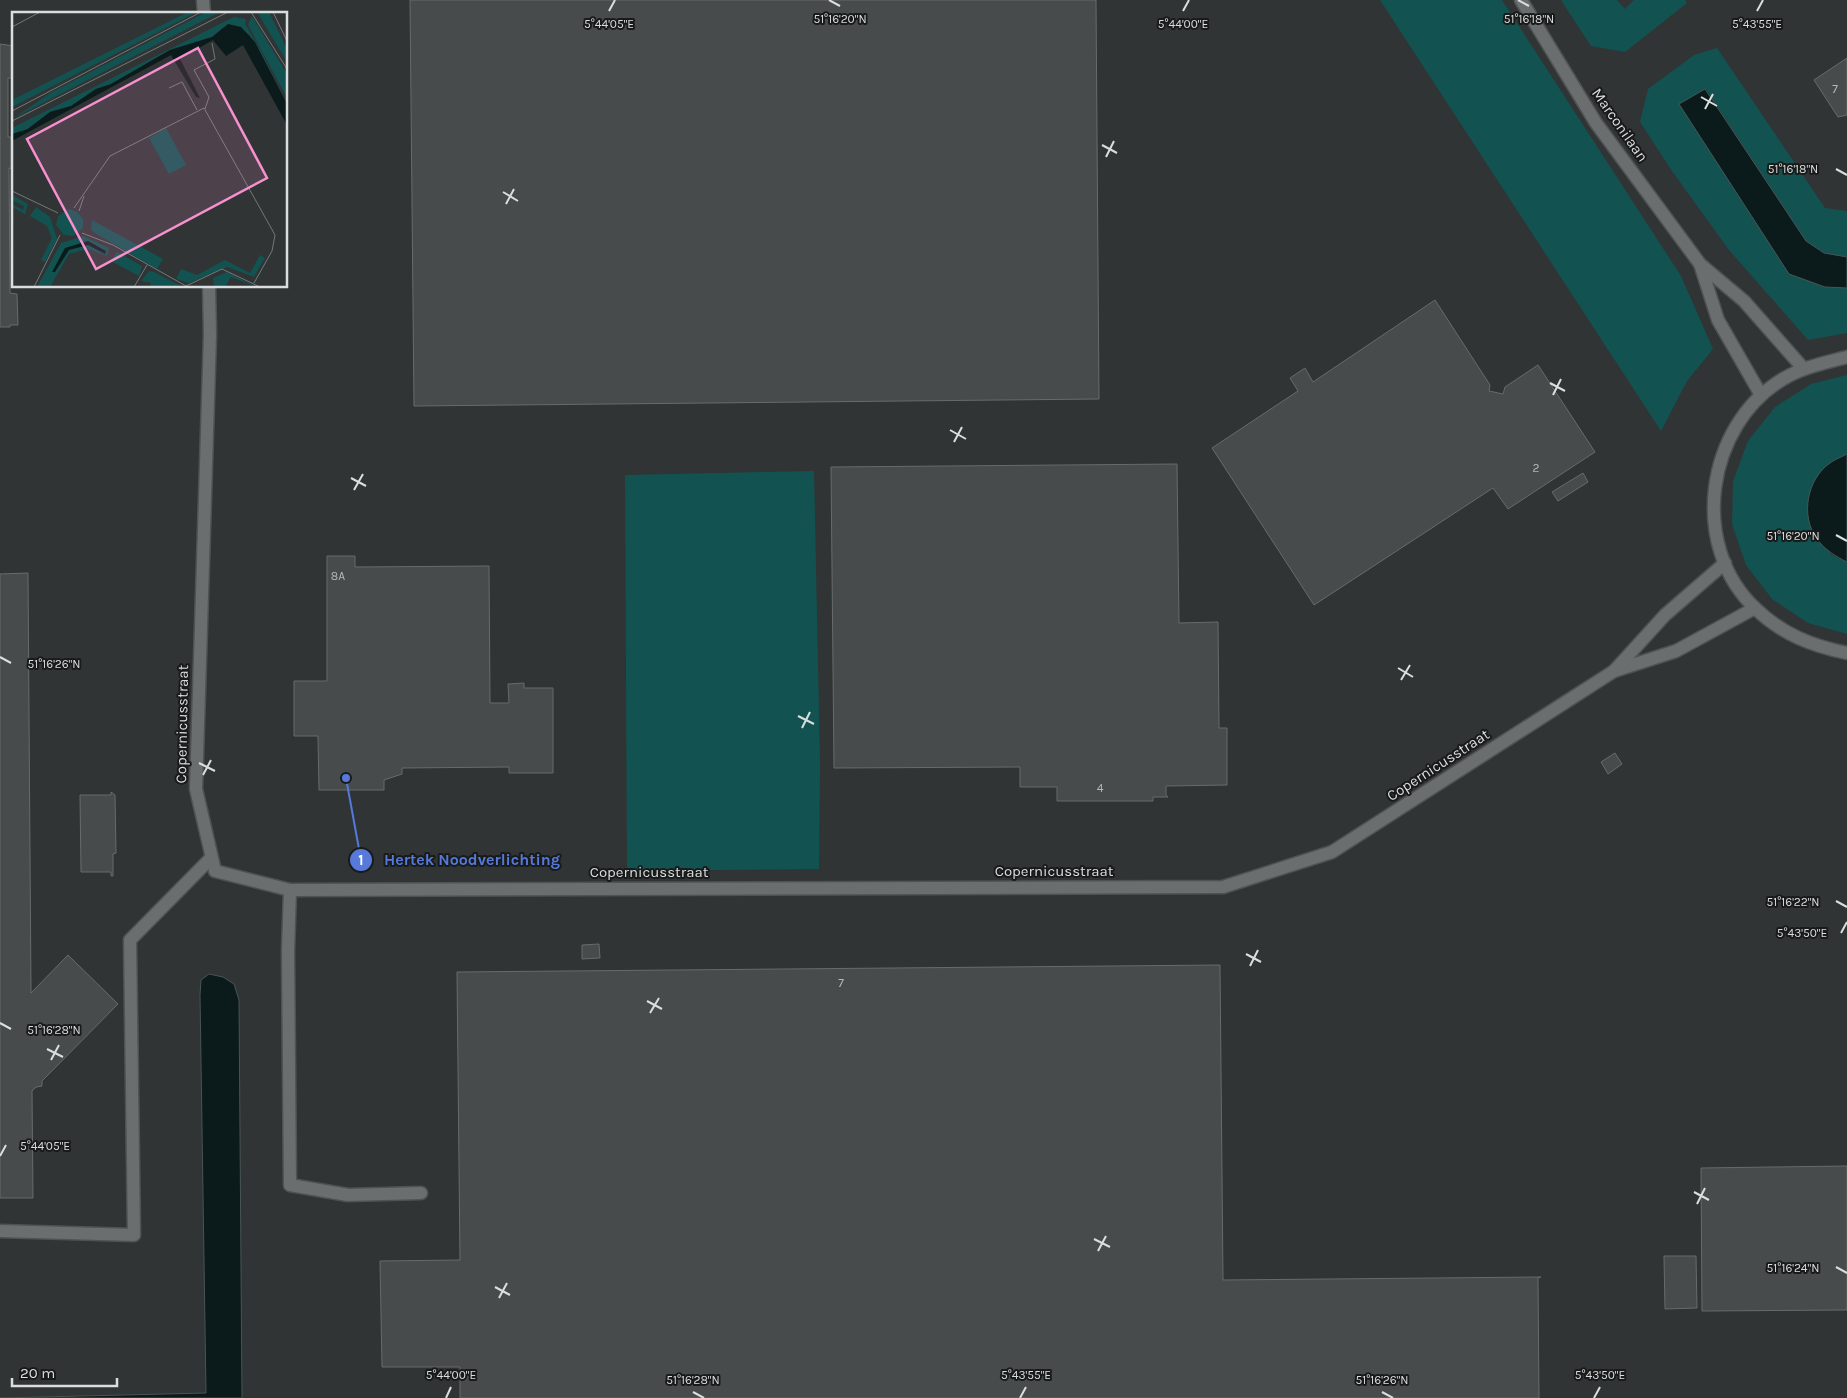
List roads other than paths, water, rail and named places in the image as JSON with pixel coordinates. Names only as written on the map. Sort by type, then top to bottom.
[{"type":"street","name":"Marconilaan","points":[[1521,0],[1596,123],[1700,264],[1744,301],[1804,368]]},
{"type":"street","name":"Marconilaan","points":[[1700,264],[1718,320],[1761,394]]},
{"type":"street","name":"Copernicusstraat","points":[[209,288],[210,355],[196,789],[215,871],[290,890],[1223,887],[1332,852],[1614,671],[1676,651],[1755,608]]},
{"type":"street","points":[[1847,357],[1804,368],[1781,380],[1761,394],[1737,422],[1721,455],[1713,491],[1714,528],[1724,563],[1738,587],[1755,608],[1782,630],[1813,645],[1847,653]]},
{"type":"street","name":"Copernicusstraat","points":[[1614,671],[1665,615],[1724,563]]},
{"type":"street","points":[[0,1231],[134,1235],[130,940],[212,858]]},
{"type":"street","points":[[290,890],[288,951],[290,1185],[348,1196],[421,1193]]},
{"type":"place","name":"Hertek Noodverlichting","points":[[346,778]]}]
